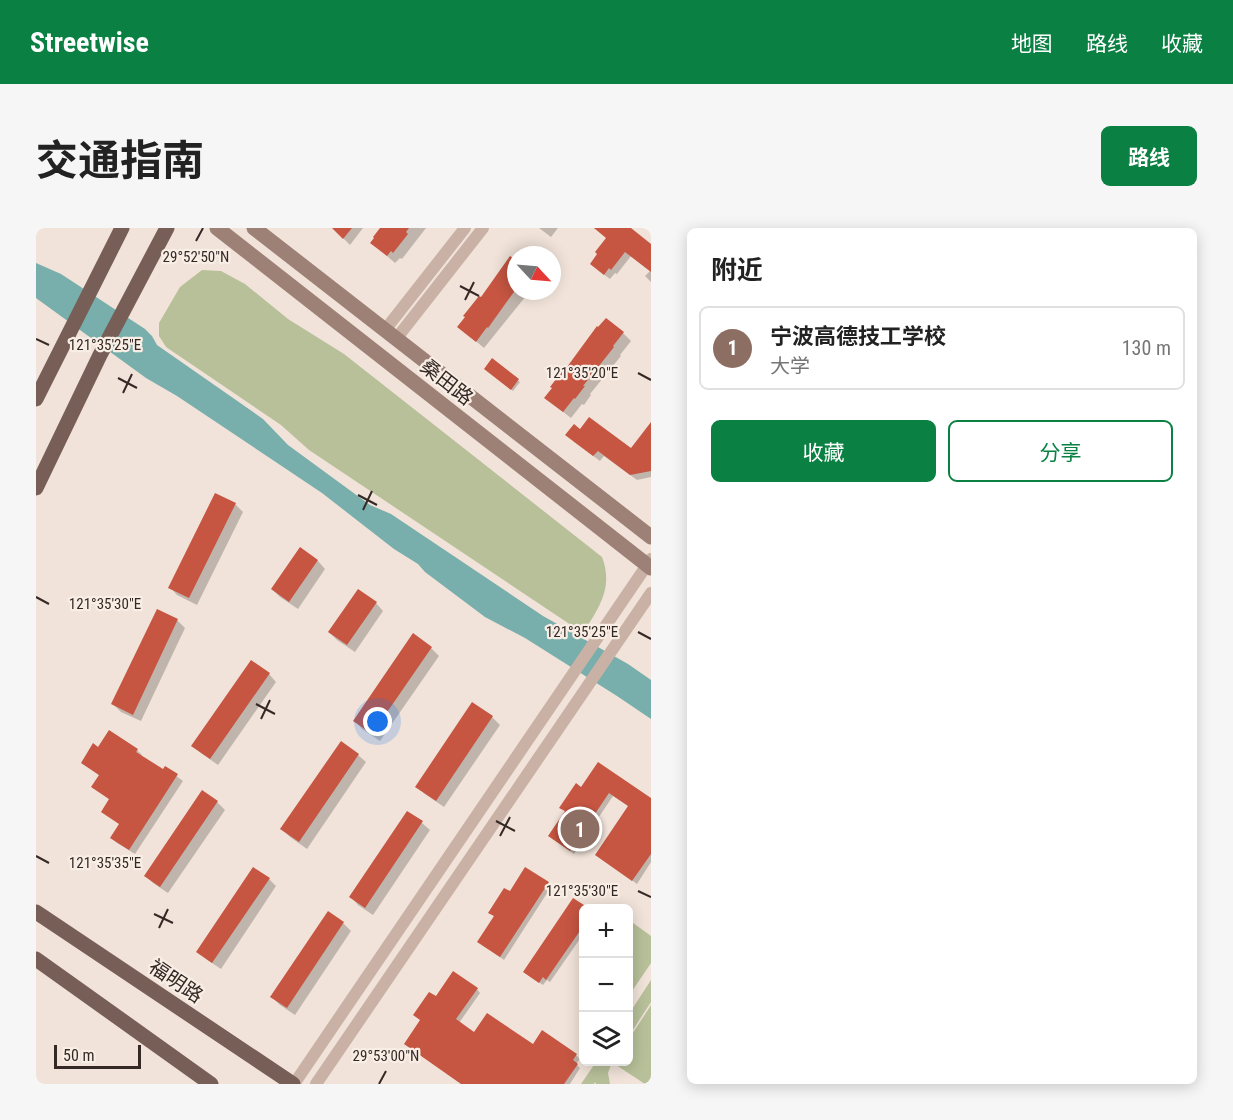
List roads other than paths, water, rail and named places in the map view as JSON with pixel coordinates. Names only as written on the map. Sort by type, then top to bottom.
[{"type":"main road","points":[[36,399],[122,228]]},
{"type":"main road","points":[[36,488],[100,355],[167,228]]},
{"type":"main road","name":"桑田路","points":[[218,228],[650,564]]},
{"type":"main road","name":"桑田路","points":[[254,228],[651,537]]},
{"type":"main road","name":"福明路","points":[[36,912],[293,1084]]},
{"type":"main road","points":[[36,959],[211,1084]]},
{"type":"street","points":[[391,334],[465,228]]},
{"type":"street","points":[[391,334],[483,228]]},
{"type":"street","points":[[293,1084],[568,680],[650,564]]},
{"type":"street","points":[[316,1084],[651,593]]},
{"type":"water","points":[[36,263],[61,274],[145,329],[157,345],[263,419],[288,445],[370,505],[391,514],[543,616],[628,664],[651,680],[651,719],[525,638],[485,617],[322,493],[177,396],[146,378],[36,298]]},
{"type":"place","name":"宁波高德技工学校","points":[[580,829]]}]
